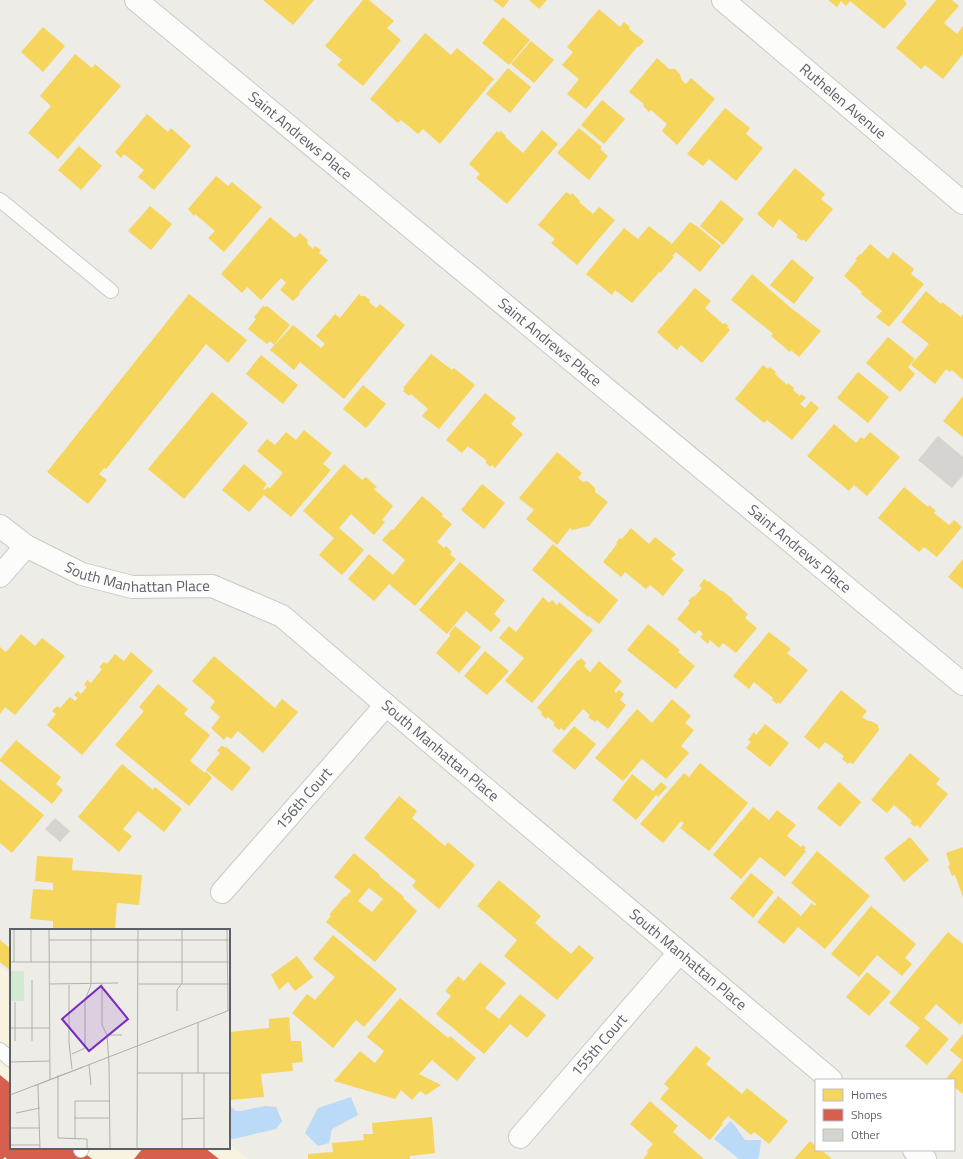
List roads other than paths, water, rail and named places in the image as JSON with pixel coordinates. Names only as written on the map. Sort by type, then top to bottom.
[{"type":"street","name":"Saint Andrews Place","points":[[136,0],[963,684]]},
{"type":"street","name":"Ruthelen Avenue","points":[[723,0],[963,203]]},
{"type":"street","name":"South Manhattan Place","points":[[0,526],[26,546],[82,574],[132,587],[212,586],[282,616],[830,1079]]},
{"type":"street","points":[[0,576],[26,546]]},
{"type":"street","name":"156th Court","points":[[222,892],[386,705]]},
{"type":"street","name":"155th Court","points":[[520,1137],[679,953]]},
{"type":"street","points":[[915,1151],[925,1159]]},
{"type":"lane","points":[[0,200],[110,291]]},
{"type":"lane","points":[[0,1050],[10,1059]]},
{"type":"water","points":[[351,1097],[358,1115],[332,1129],[329,1143],[318,1146],[305,1133],[318,1108]]},
{"type":"water","points":[[264,1106],[276,1107],[282,1121],[276,1129],[233,1139],[230,1138],[230,1108],[236,1111]]},
{"type":"water","points":[[730,1121],[745,1140],[761,1140],[758,1159],[739,1159],[714,1139]]}]
